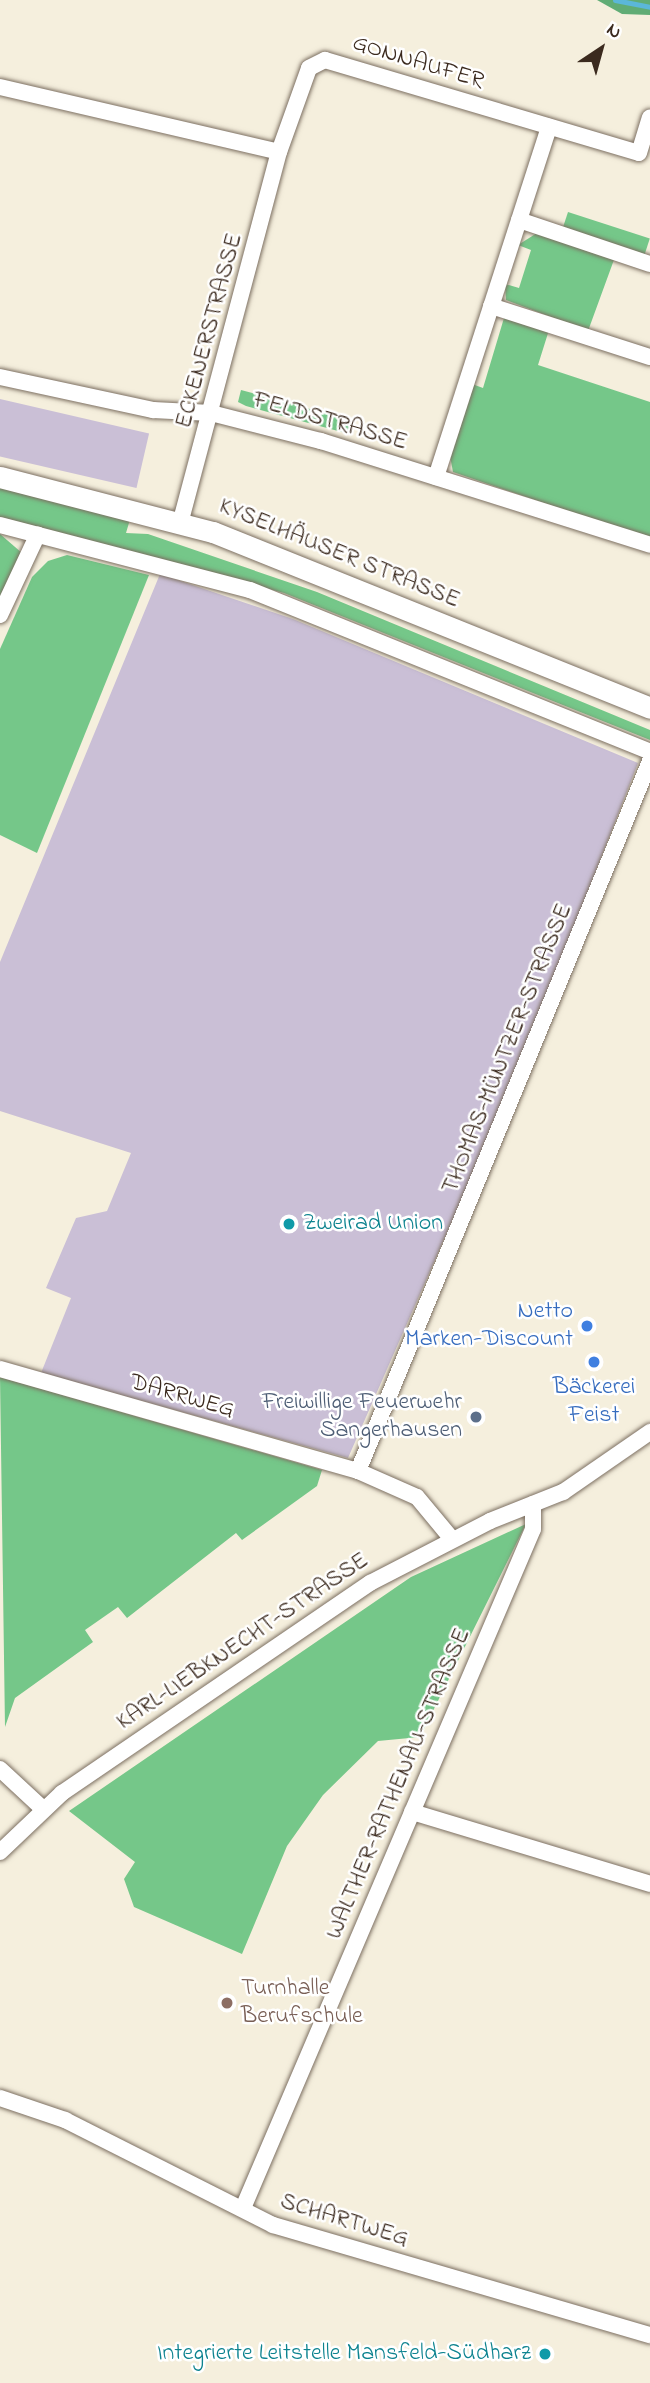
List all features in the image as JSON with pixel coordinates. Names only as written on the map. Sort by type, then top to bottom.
[{"type":"main road","name":"KYSELHÄUSER STRASSE","points":[[0,477],[181,520],[650,708]]},
{"type":"street","name":"GONNAUFER","points":[[279,152],[309,68],[326,61],[639,153],[650,118]]},
{"type":"street","points":[[0,87],[279,152]]},
{"type":"street","points":[[436,477],[549,127]]},
{"type":"street","name":"ECKENERSTRASSE","points":[[181,520],[279,152]]},
{"type":"street","points":[[519,220],[650,264]]},
{"type":"street","points":[[491,306],[650,357]]},
{"type":"street","points":[[0,377],[153,410],[211,413]]},
{"type":"street","name":"FELDSTRASSE","points":[[211,413],[436,477],[650,545]]},
{"type":"street","points":[[0,525],[250,590],[650,751]]},
{"type":"street","points":[[0,615],[38,534]]},
{"type":"street","name":"THOMAS-MÜNTZER-STRASSE","points":[[358,1471],[650,761]]},
{"type":"street","name":"DARRWEG","points":[[0,1369],[358,1471],[428,1505],[452,1539]]},
{"type":"street","points":[[533,1504],[573,1486],[650,1432]]},
{"type":"street","name":"KARL-LIEBKNECHT-STRASSE","points":[[0,1852],[43,1809],[370,1583],[452,1539],[533,1504]]},
{"type":"street","name":"WALTHER-RATHENAU-STRASSE","points":[[243,2208],[535,1523],[533,1504]]},
{"type":"street","points":[[0,1769],[43,1809]]},
{"type":"street","points":[[412,1812],[650,1884]]},
{"type":"street","name":"SCHARTWEG","points":[[0,2098],[65,2120],[273,2225],[650,2335]]},
{"type":"shaded area","points":[[0,399],[149,433],[136,488],[0,456]]},
{"type":"shaded area","points":[[160,574],[293,619],[638,763],[517,1073],[348,1458],[41,1373],[71,1298],[46,1288],[76,1218],[107,1211],[131,1153],[0,1111],[0,962]]},
{"type":"green space","points":[[597,0],[650,0],[650,15],[622,14]]},
{"type":"green space","points":[[568,212],[650,239],[644,256],[562,229]]},
{"type":"green space","points":[[537,233],[615,257],[588,331],[506,300],[505,284],[519,288],[531,250],[518,245]]},
{"type":"green space","points":[[504,318],[549,330],[538,365],[650,402],[650,539],[453,472],[450,456],[472,384],[483,388]]},
{"type":"green space","points":[[241,390],[354,421],[349,434],[246,406],[238,402]]},
{"type":"green space","points":[[0,487],[131,516],[126,533],[148,534],[317,592],[650,730],[650,740],[284,593],[0,517]]},
{"type":"green space","points":[[0,534],[22,553],[0,599]]},
{"type":"green space","points":[[67,555],[149,575],[37,853],[0,835],[0,649],[32,577],[48,561]]},
{"type":"green space","points":[[0,1377],[322,1470],[317,1486],[242,1540],[236,1533],[127,1618],[118,1607],[85,1630],[93,1642],[15,1698],[5,1727]]},
{"type":"green space","points":[[526,1524],[420,1737],[378,1741],[323,1795],[287,1846],[242,1954],[134,1907],[124,1879],[135,1862],[69,1811],[411,1577]]},
{"type":"waterway","points":[[615,0],[650,7]]},
{"type":"place","name":"Zweirad Union","points":[[289,1224]]},
{"type":"place","name":"Netto Marken-Discount","points":[[587,1326]]},
{"type":"place","name":"Bäckerei Feist","points":[[594,1362]]},
{"type":"place","name":"Freiwillige Feuerwehr Sangerhausen","points":[[476,1417]]},
{"type":"place","name":"Turnhalle Berufschule","points":[[227,2003]]},
{"type":"place","name":"Integrierte Leitstelle Mansfeld-Südharz","points":[[545,2354]]}]
